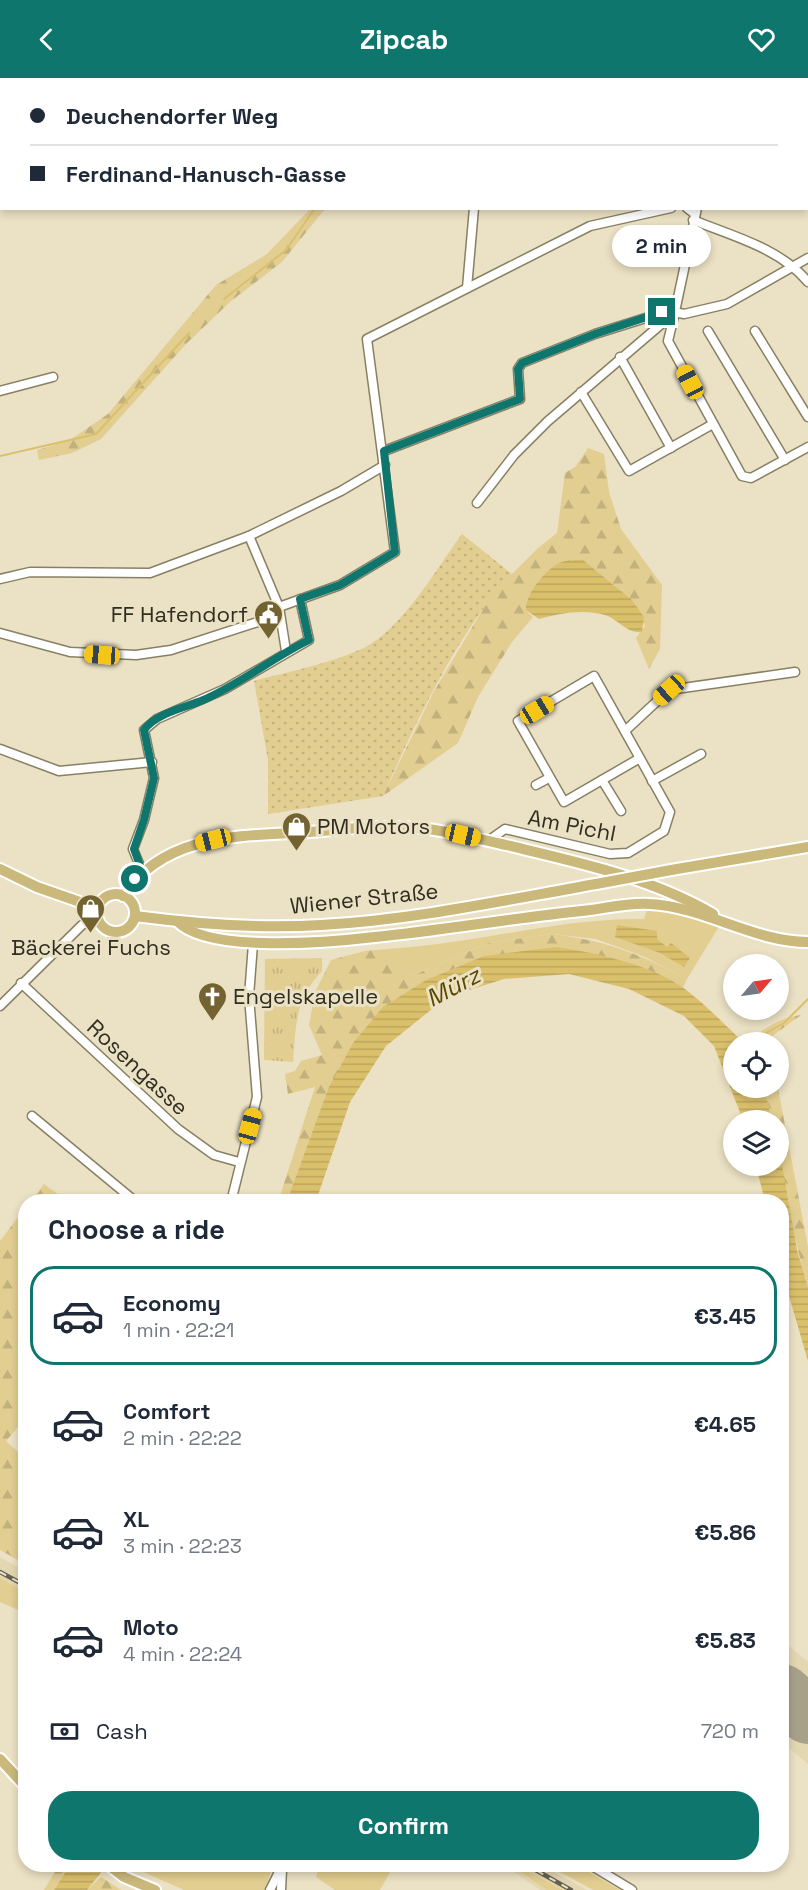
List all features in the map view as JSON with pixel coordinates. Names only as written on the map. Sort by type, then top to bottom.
[{"type":"main road","points":[[123,896],[144,870],[171,853],[226,836],[404,827],[488,841],[590,865],[670,892],[723,920],[773,939],[808,942]]},
{"type":"main road","name":"Wiener Straße","points":[[135,916],[255,927],[322,925],[434,912],[808,847]]},
{"type":"main road","points":[[0,869],[97,913],[105,929],[118,932],[129,927],[135,916],[132,903],[123,896],[109,896],[97,913]]},
{"type":"main road","points":[[648,884],[649,904]]},
{"type":"main road","points":[[177,921],[182,927],[203,936],[253,944],[266,941],[334,941],[436,931],[530,917],[649,904],[723,920]]},
{"type":"main road","points":[[0,1759],[18,1778]]},
{"type":"main road","points":[[117,1872],[154,1890]]},
{"type":"street","points":[[466,288],[474,210]]},
{"type":"street","points":[[0,633],[70,652],[136,655],[171,650],[267,619],[279,607],[340,585],[395,552],[384,451],[367,339],[590,225],[661,210]]},
{"type":"street","points":[[808,282],[794,266],[778,255],[693,213],[668,341],[742,476],[751,478],[808,447]]},
{"type":"street","points":[[384,451],[520,399],[518,369],[522,363],[595,334],[674,312],[728,304],[808,258]]},
{"type":"street","points":[[477,503],[514,455],[620,357],[674,312]]},
{"type":"street","points":[[708,331],[785,460]]},
{"type":"street","points":[[755,331],[808,417]]},
{"type":"street","points":[[620,357],[671,448]]},
{"type":"street","points":[[0,391],[53,377]]},
{"type":"street","points":[[581,392],[629,471],[713,424]]},
{"type":"street","points":[[0,579],[30,572],[150,573],[249,536],[342,491],[385,465]]},
{"type":"street","points":[[249,536],[279,607],[286,651]]},
{"type":"street","points":[[144,870],[134,849],[154,778],[153,762],[144,738],[148,724],[234,684],[286,651],[309,640],[300,599]]},
{"type":"street","points":[[625,732],[669,690],[795,672]]},
{"type":"street","name":"Am Pichl","points":[[488,841],[504,830],[610,854],[628,853],[664,831],[670,812],[652,781],[640,758],[594,676],[518,721],[549,778],[564,802],[640,758]]},
{"type":"street","points":[[0,748],[59,771],[153,762]]},
{"type":"street","points":[[652,781],[701,754]]},
{"type":"street","name":"Am Pichl","points":[[536,785],[549,778]]},
{"type":"street","name":"Am Pichl","points":[[602,780],[621,811]]},
{"type":"street","points":[[0,1006],[21,983],[97,913]]},
{"type":"street","points":[[233,1194],[257,1096],[249,996],[253,944]]},
{"type":"street","name":"Rosengasse","points":[[21,983],[178,1130],[214,1155],[239,1162]]},
{"type":"street","points":[[32,1116],[126,1194]]},
{"type":"street","points":[[270,1890],[279,1872]]},
{"type":"street","points":[[281,1890],[282,1872]]},
{"type":"street","points":[[602,1872],[632,1890]]},
{"type":"shaded area","points":[[0,1557],[18,1567],[18,1588],[0,1578]]},
{"type":"shaded area","points":[[789,1646],[808,1662],[808,1764],[789,1748]]},
{"type":"shaded area","points":[[514,1872],[521,1872],[546,1890],[540,1890]]},
{"type":"shaded area","points":[[530,1872],[554,1872],[587,1890],[563,1890]]},
{"type":"green space","points":[[309,210],[324,210],[282,262],[231,301],[186,344],[101,439],[72,453],[39,460],[37,450],[70,440],[108,414],[216,285],[267,254]]},
{"type":"green space","points":[[588,448],[604,454],[609,492],[621,529],[662,585],[660,649],[649,669],[636,638],[645,626],[632,600],[601,575],[526,610],[533,617],[512,642],[478,697],[458,743],[383,796],[433,693],[492,594],[537,549],[557,533],[565,473],[576,466]]},
{"type":"green space","points":[[462,534],[512,574],[474,621],[439,679],[383,796],[268,814],[268,760],[254,681],[338,658],[364,648],[378,639],[392,627],[418,597]]},
{"type":"green space","points":[[649,904],[723,920],[687,979],[645,957],[596,939],[552,934],[488,943],[414,975],[392,965],[400,948],[582,922],[644,919]]},
{"type":"green space","points":[[552,934],[589,940],[622,949],[687,979],[683,988],[641,968],[484,956],[328,1089],[290,1194],[281,1194],[315,1087],[288,1094],[285,1074],[295,1071],[301,1061],[322,1055],[309,1025],[315,992],[331,960],[365,951],[400,948],[393,965],[414,975],[488,943]]},
{"type":"green space","points":[[322,958],[322,971],[306,992],[298,1013],[293,1062],[264,1060],[265,959]]},
{"type":"green space","points":[[801,1015],[778,1032],[760,1032],[782,1020],[789,1020],[789,1018]]},
{"type":"green space","points":[[766,1098],[780,1098],[782,1110],[770,1110]]},
{"type":"green space","points":[[789,1146],[808,1247],[808,1287],[789,1210],[789,1194],[786,1194],[783,1176],[789,1176]]},
{"type":"green space","points":[[44,1184],[58,1194],[36,1194]]},
{"type":"green space","points":[[18,1217],[18,1427],[6,1441],[18,1452],[18,1560],[0,1550],[0,1241]]},
{"type":"green space","points":[[0,1578],[18,1588],[18,1610],[0,1602]]},
{"type":"green space","points":[[55,1872],[66,1872],[54,1890],[44,1890]]},
{"type":"green space","points":[[144,1872],[270,1872],[265,1890],[184,1890]]},
{"type":"green space","points":[[318,1872],[390,1872],[380,1890],[335,1890],[316,1877]]},
{"type":"green space","points":[[521,1872],[530,1872],[563,1890],[546,1890]]},
{"type":"green space","points":[[560,1872],[589,1872],[620,1890],[593,1890]]},
{"type":"green space","points":[[101,1877],[121,1890],[87,1890]]},
{"type":"water","points":[[583,560],[632,600],[644,617],[642,632],[627,629],[610,617],[597,613],[572,612],[539,619],[526,610],[532,590],[548,571],[562,562]]},
{"type":"water","points":[[617,925],[657,931],[657,939],[667,947],[671,943],[690,958],[684,967],[660,953],[615,937]]},
{"type":"water","name":"Mürz","points":[[555,947],[587,952],[640,966],[672,981],[693,995],[733,1032],[723,1032],[723,1069],[714,1046],[684,1016],[629,989],[569,974],[504,979],[447,997],[386,1046],[350,1102],[318,1194],[290,1194],[328,1089],[353,1043],[383,1007],[426,980],[484,956]]},
{"type":"water","name":"Mürz","points":[[734,1098],[766,1098],[770,1110],[739,1110]]},
{"type":"water","points":[[759,1176],[784,1176],[787,1194],[763,1194]]},
{"type":"water","points":[[789,1205],[797,1250],[808,1287],[808,1361],[789,1296]]},
{"type":"water","points":[[66,1872],[101,1872],[87,1890],[54,1890]]},
{"type":"waterway","points":[[224,299],[286,250],[314,210]]},
{"type":"waterway","points":[[0,456],[96,434],[189,333]]},
{"type":"waterway","points":[[768,1032],[784,1023],[808,999]]},
{"type":"runway","points":[[789,1699],[808,1715]]},
{"type":"railway","points":[[0,1572],[18,1582]]},
{"type":"railway","points":[[539,1872],[571,1890]]},
{"type":"place","name":"FF Hafendorf","points":[[269,640]]},
{"type":"place","name":"PM Motors","points":[[296,852]]},
{"type":"place","name":"Bäckerei Fuchs","points":[[91,934]]},
{"type":"place","name":"Engelskapelle","points":[[212,1022]]},
{"type":"route","points":[[135,879],[142,871],[134,849],[154,778],[153,762],[144,738],[144,730],[148,724],[157,719],[234,684],[286,651],[309,640],[300,599],[340,585],[395,552],[384,451],[418,436],[520,399],[518,369],[522,363],[595,334],[662,312]]}]
